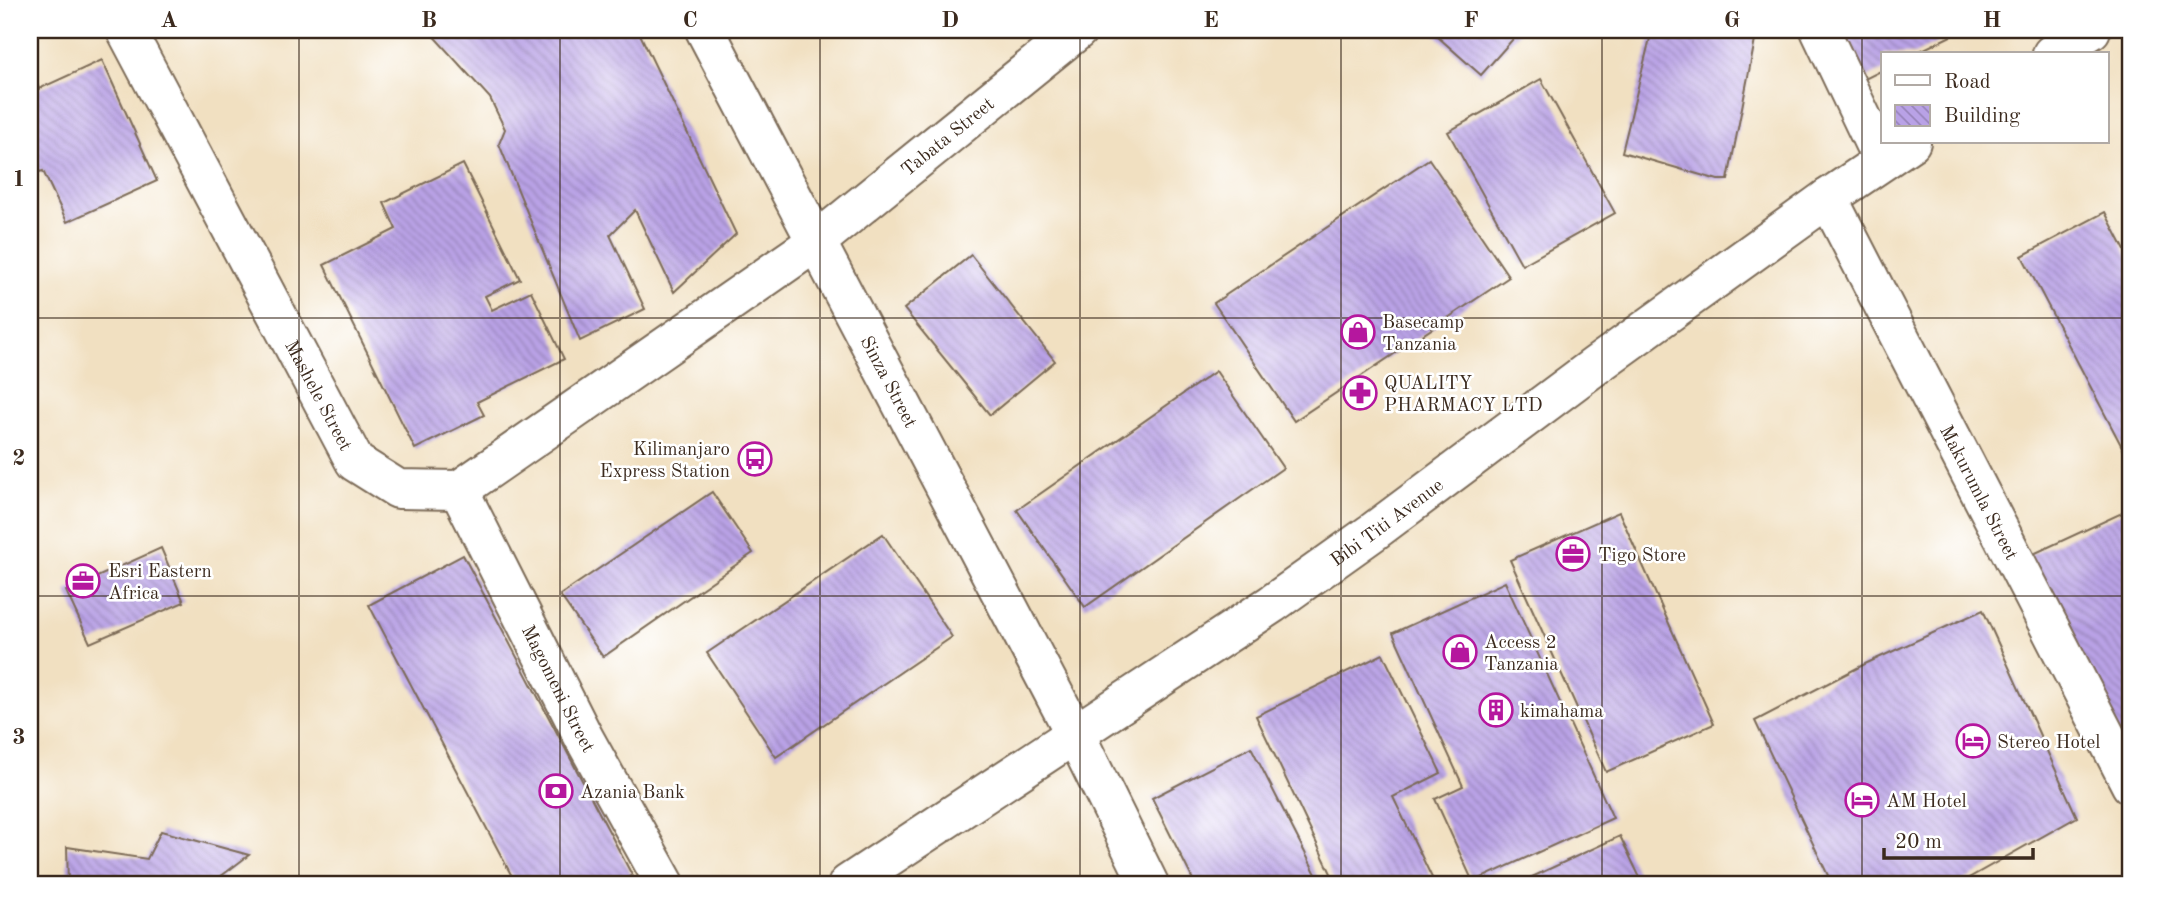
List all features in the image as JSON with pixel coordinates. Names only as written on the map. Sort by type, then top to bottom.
[{"type":"street","name":"Mashele Street","points":[[126,30],[355,462],[398,489],[459,491]]},
{"type":"street","name":"Sinza Street","points":[[705,30],[1075,734],[1149,884]]},
{"type":"street","name":"Tabata Street","points":[[816,242],[1078,30]]},
{"type":"street","points":[[1821,30],[1881,126]]},
{"type":"street","points":[[2055,52],[2091,30]]},
{"type":"street","name":"Bibi Titi Avenue","points":[[848,884],[1294,588],[1828,198],[1897,151]]},
{"type":"street","name":"Makurumla Street","points":[[1828,198],[2131,785]]},
{"type":"street","points":[[459,491],[816,242]]},
{"type":"street","name":"Magomeni Street","points":[[459,491],[584,738],[665,884]]},
{"type":"building","points":[[428,30],[638,30],[736,234],[674,292],[635,210],[610,235],[645,309],[580,341],[499,144],[505,129],[490,98]]},
{"type":"building","points":[[1430,30],[1521,30],[1481,75]]},
{"type":"building","points":[[1652,30],[1757,30],[1728,180],[1718,180],[1622,152]]},
{"type":"building","points":[[1831,30],[1963,30],[1918,52],[1881,52],[1881,71],[1857,83]]},
{"type":"building","points":[[102,60],[157,181],[67,222],[43,171],[39,172],[30,153],[30,68],[39,89]]},
{"type":"building","points":[[1541,79],[1615,213],[1522,265],[1448,132]]},
{"type":"building","points":[[1429,159],[1509,277],[1294,421],[1214,303]]},
{"type":"building","points":[[463,164],[520,279],[485,296],[492,310],[531,291],[564,359],[477,402],[484,415],[415,449],[324,265],[396,229],[384,203]]},
{"type":"building","points":[[2105,212],[2131,262],[2131,464],[2022,256]]},
{"type":"building","points":[[971,255],[1055,361],[990,415],[904,309]]},
{"type":"building","points":[[1216,371],[1283,468],[1085,607],[1017,510]]},
{"type":"building","points":[[712,492],[753,553],[603,657],[560,595]]},
{"type":"building","points":[[1619,512],[1714,724],[1606,772],[1510,560]]},
{"type":"building","points":[[2124,512],[2131,528],[2131,758],[2029,556]]},
{"type":"building","points":[[883,534],[952,637],[776,757],[707,653]]},
{"type":"building","points":[[161,548],[184,602],[90,643],[66,591]]},
{"type":"building","points":[[463,555],[632,875],[618,884],[516,884],[369,605]]},
{"type":"building","name":"kimahama","points":[[1505,582],[1613,818],[1473,882],[1435,799],[1463,786],[1393,633]]},
{"type":"building","points":[[1983,610],[2077,817],[1958,884],[1832,884],[1755,721],[1865,664]]},
{"type":"building","points":[[1383,654],[1441,773],[1393,797],[1435,884],[1336,884],[1256,716]]},
{"type":"building","points":[[1251,747],[1321,884],[1195,884],[1152,798]]},
{"type":"building","points":[[161,831],[249,855],[220,877],[230,884],[68,884],[67,847],[147,859]]},
{"type":"building","points":[[1620,836],[1643,884],[1517,884]]},
{"type":"place","name":"Basecamp Tanzania","points":[[1358,332]]},
{"type":"place","name":"QUALITY PHARMACY LTD","points":[[1360,393]]},
{"type":"place","name":"Kilimanjaro Express Station","points":[[755,459]]},
{"type":"place","name":"Tigo Store","points":[[1573,554]]},
{"type":"place","name":"Esri Eastern Africa","points":[[83,581]]},
{"type":"place","name":"Access 2 Tanzania","points":[[1460,652]]},
{"type":"place","name":"kimahama","points":[[1496,710]]},
{"type":"place","name":"Stereo Hotel","points":[[1973,741]]},
{"type":"place","name":"Azania Bank","points":[[556,791]]},
{"type":"place","name":"AM Hotel","points":[[1862,800]]}]
